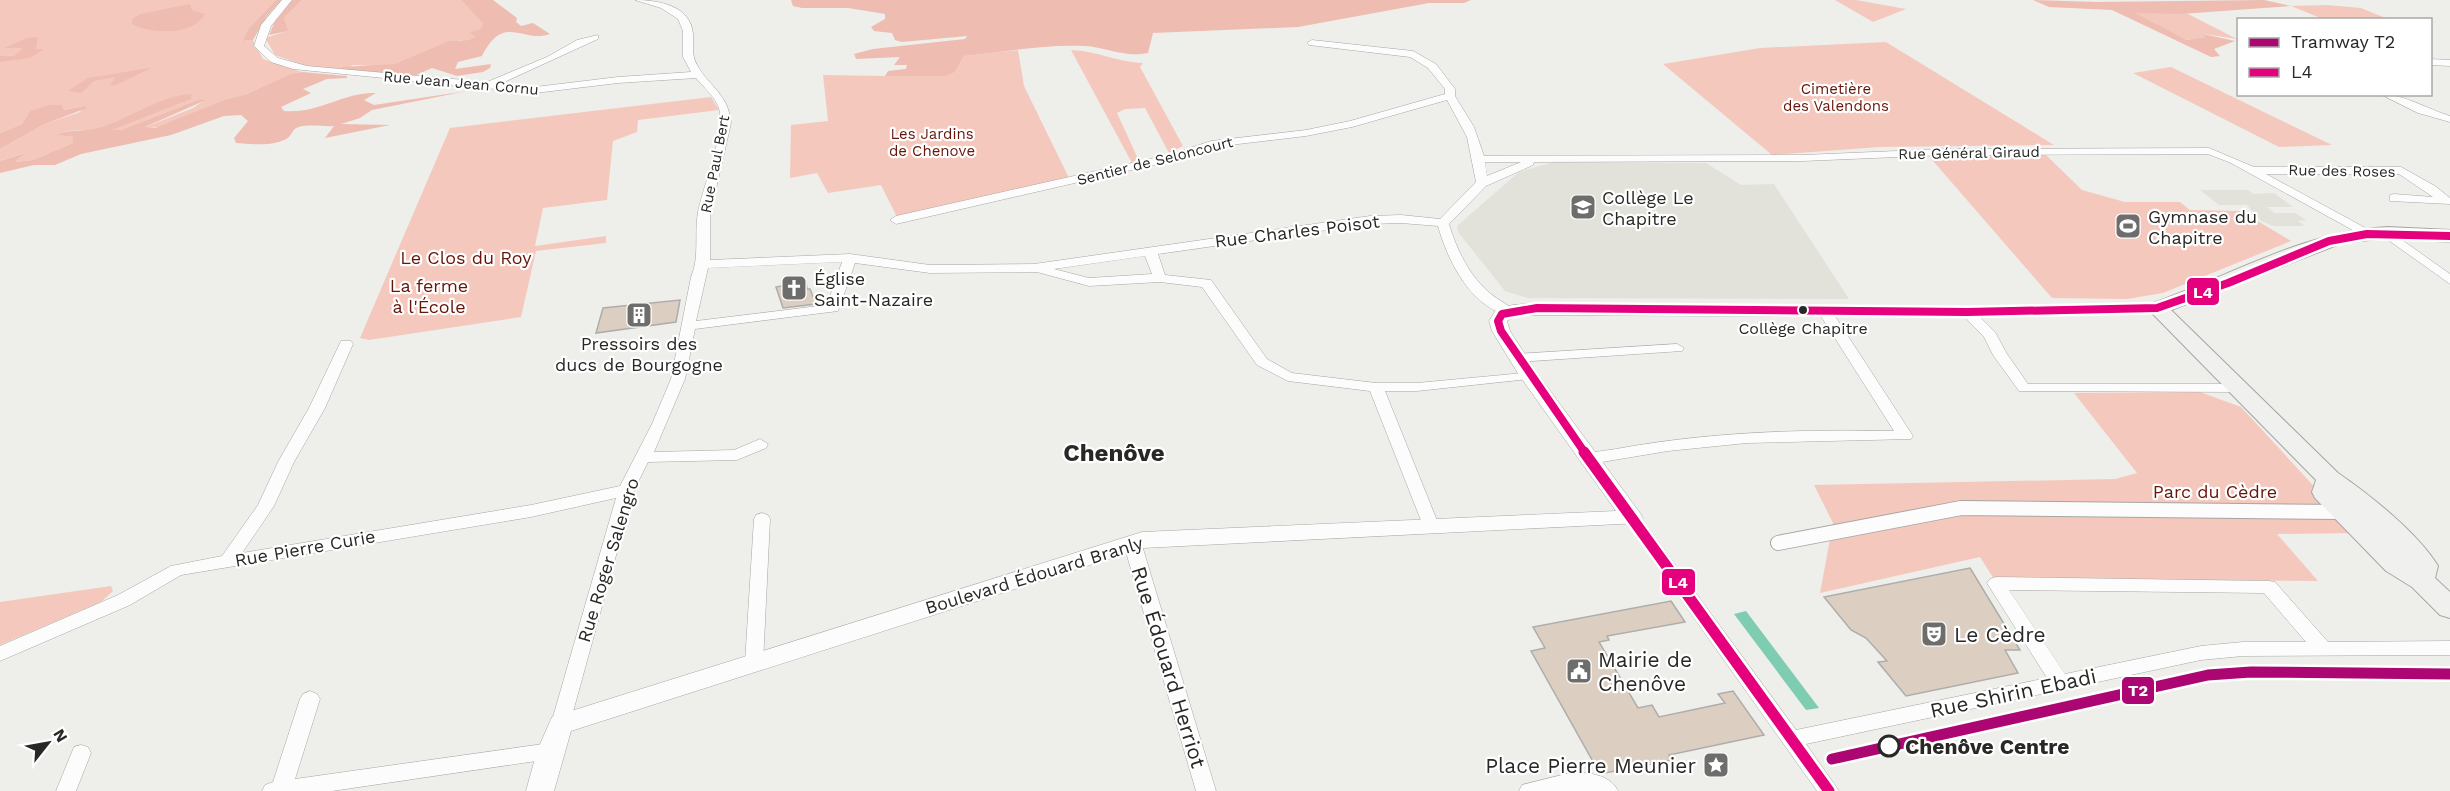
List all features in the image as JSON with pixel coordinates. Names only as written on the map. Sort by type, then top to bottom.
[{"type":"main road","points":[[2421,580],[2425,566],[2420,559],[2361,501],[2329,479],[2157,308],[2228,283],[2328,241],[2367,234],[2448,237]]},
{"type":"main road","points":[[2329,479],[2324,492],[2395,564],[2421,580],[2450,608]]},
{"type":"street","name":"Rue Jean Jean Cornu","points":[[287,0],[266,25],[260,37],[260,46],[266,56],[278,63],[307,69],[487,87],[549,90],[618,80],[697,75]]},
{"type":"street","name":"Rue Paul Bert","points":[[640,0],[659,3],[685,22],[688,32],[687,56],[697,75],[716,92],[726,108],[726,123],[704,215],[703,264]]},
{"type":"street","points":[[487,87],[511,73],[550,59],[569,45],[595,37]]},
{"type":"street","points":[[1312,43],[1413,54],[1432,66],[1450,89],[1450,96],[1473,133],[1480,159],[1482,183]]},
{"type":"street","points":[[2432,62],[2450,63]]},
{"type":"street","name":"Sentier de Seloncourt","points":[[896,220],[1164,160],[1211,144],[1306,133],[1352,124],[1450,96]]},
{"type":"street","points":[[2389,96],[2422,111],[2450,119]]},
{"type":"street","name":"Rue Général Giraud","points":[[1480,159],[1803,158],[1944,152],[2187,150],[2223,155],[2367,234]]},
{"type":"street","name":"Rue Général Giraud","points":[[1445,229],[1482,183],[1520,165],[1550,158]]},
{"type":"street","name":"Rue des Roses","points":[[2249,170],[2401,171],[2446,201],[2394,198]]},
{"type":"street","points":[[2431,189],[2450,189]]},
{"type":"street","name":"Rue Charles Poisot","points":[[1034,268],[1359,222],[1401,219],[1445,229]]},
{"type":"street","points":[[1445,229],[1449,247],[1480,294],[1507,311]]},
{"type":"street","points":[[2388,234],[2450,280]]},
{"type":"street","points":[[1150,251],[1160,278]]},
{"type":"street","points":[[689,326],[833,308],[850,258]]},
{"type":"street","points":[[703,264],[850,258],[930,269],[1034,268],[1089,282],[1160,278],[1206,283],[1262,362],[1273,370],[1288,376],[1376,387],[1418,387],[1523,367],[1677,348]]},
{"type":"street","name":"Rue Roger Salengro","points":[[540,791],[626,490],[660,424],[678,379],[698,277],[703,264]]},
{"type":"street","points":[[1829,791],[1523,367],[1499,325],[1498,318],[1507,311],[1537,308],[1966,312],[2157,308]]},
{"type":"street","points":[[1590,459],[1632,451],[1729,440],[1854,435],[1905,436],[1824,310]]},
{"type":"street","points":[[1966,312],[1990,335],[2000,355],[2024,388],[2235,388]]},
{"type":"street","points":[[227,562],[266,506],[346,344]]},
{"type":"street","points":[[1376,387],[1432,528]]},
{"type":"street","points":[[644,457],[737,455],[760,444]]},
{"type":"street","name":"Rue Pierre Curie","points":[[0,654],[124,600],[177,570],[424,526],[531,511],[626,490]]},
{"type":"street","points":[[1778,543],[1961,508],[2344,512]]},
{"type":"street","name":"Boulevard Édouard Branly","points":[[561,724],[1142,540],[1632,518]]},
{"type":"street","points":[[754,663],[762,519]]},
{"type":"street","name":"Rue Édouard Herriot","points":[[1132,542],[1206,791]]},
{"type":"street","points":[[2060,683],[1996,583],[2269,587],[2323,648]]},
{"type":"street","name":"Rue Shirin Ebadi","points":[[1792,739],[2201,653],[2323,648],[2450,648]]},
{"type":"street","points":[[310,699],[277,790],[550,751]]},
{"type":"street","points":[[66,791],[81,753]]},
{"type":"street","points":[[1529,791],[1586,780],[1599,784],[1608,791]]},
{"type":"shaded area","points":[[276,0],[281,0],[267,16],[253,40],[243,41],[248,29]]},
{"type":"shaded area","points":[[292,0],[302,0],[284,18],[288,31],[269,35],[275,21]]},
{"type":"shaded area","points":[[461,0],[493,0],[517,18],[516,22],[521,26],[533,23],[550,34],[540,36],[506,32],[498,35],[490,43],[482,56],[458,62],[455,69],[491,64],[490,68],[483,72],[457,76],[432,68],[414,76],[344,70],[342,67],[395,64],[449,41],[468,40],[475,37],[470,32],[481,29],[483,24]]},
{"type":"shaded area","points":[[791,0],[1471,0],[1464,3],[1429,3],[1298,27],[1153,33],[1148,53],[1131,54],[1084,46],[1039,47],[964,56],[955,72],[944,76],[885,76],[888,71],[906,69],[907,65],[894,65],[900,57],[856,59],[854,54],[873,49],[965,39],[967,36],[902,42],[895,40],[892,33],[874,31],[871,27],[885,19],[885,14],[848,8],[802,8],[793,6]]},
{"type":"shaded area","points":[[2033,0],[2096,2],[2264,0],[2291,6],[2181,14],[2135,13],[2187,40],[2205,37],[2203,34],[2235,41],[2214,49],[2220,56],[2211,57],[2112,10],[2049,7]]},
{"type":"shaded area","points":[[190,4],[192,10],[205,14],[191,26],[160,31],[132,24],[133,18],[140,14]]},
{"type":"shaded area","points":[[38,37],[36,49],[44,49],[30,58],[0,62],[0,56],[14,56],[22,50],[21,48],[4,48],[27,38]]},
{"type":"shaded area","points":[[152,68],[116,85],[110,86],[115,77],[94,81],[81,93],[68,91],[88,78]]},
{"type":"shaded area","points":[[302,72],[347,76],[347,78],[327,79],[303,89],[311,93],[281,107],[284,111],[308,109],[364,94],[376,93],[364,100],[374,105],[467,91],[372,110],[360,118],[341,124],[390,125],[325,138],[334,126],[299,127],[294,129],[289,137],[271,144],[236,143],[234,138],[248,121],[241,115],[224,116],[171,135],[81,154],[55,165],[34,165],[0,173],[0,161],[25,153],[15,162],[33,160],[73,143],[73,137],[57,135],[98,128],[167,99],[192,94],[191,99],[112,130],[121,130],[200,99],[206,100],[145,127],[155,128],[227,99],[247,94],[290,74]]},
{"type":"shaded area","points":[[49,105],[61,105],[64,110],[84,106],[87,108],[45,124],[0,149],[0,133],[22,124],[30,111]]},
{"type":"shaded area","points":[[1554,162],[1706,163],[1741,185],[1774,184],[1849,299],[1528,298],[1505,291],[1458,232],[1457,226],[1519,172]]},
{"type":"shaded area","points":[[2200,190],[2248,190],[2253,194],[2274,193],[2293,207],[2267,207],[2274,213],[2295,213],[2306,220],[2298,221],[2305,226],[2274,226],[2261,221],[2247,205],[2219,205]]},
{"type":"shaded area","points":[[1746,611],[1819,708],[1806,710],[1734,614]]},
{"type":"green space","points":[[0,0],[276,0],[248,29],[244,41],[253,40],[263,59],[302,72],[290,74],[247,94],[227,99],[161,127],[143,128],[193,108],[205,100],[200,99],[121,130],[110,130],[190,99],[192,95],[168,100],[99,128],[70,131],[58,135],[73,137],[73,143],[33,160],[15,162],[24,153],[0,161],[0,149],[45,124],[80,112],[84,106],[64,110],[30,111],[22,124],[0,133]]},
{"type":"green space","points":[[302,0],[461,0],[483,24],[482,29],[471,32],[475,37],[469,40],[459,40],[396,64],[353,65],[344,70],[303,65],[275,55],[265,38],[287,31],[284,18]]},
{"type":"green space","points":[[1835,0],[1856,0],[1906,9],[1873,22]]},
{"type":"green space","points":[[2327,5],[2361,8],[2386,18],[2321,18],[2291,6]]},
{"type":"green space","points":[[2184,12],[2237,39],[2204,34],[2205,37],[2187,40],[2133,13]]},
{"type":"green space","name":"Cimetière des Valendons","points":[[1886,42],[2054,145],[1880,147],[1772,155],[1663,64],[1760,48]]},
{"type":"green space","name":"Les Jardins de Chenove","points":[[1018,50],[1024,86],[1069,178],[898,219],[881,185],[828,193],[817,173],[790,178],[791,125],[828,121],[823,75],[885,76],[955,72],[964,56]]},
{"type":"green space","points":[[1071,50],[1143,63],[1140,67],[1183,146],[1169,153],[1145,108],[1125,109],[1117,113],[1139,161],[1132,163]]},
{"type":"green space","points":[[2171,67],[2332,145],[2279,147],[2133,73]]},
{"type":"green space","name":"Le Clos du Roy","points":[[711,97],[719,110],[638,120],[637,132],[613,141],[607,200],[543,208],[535,246],[606,236],[606,243],[536,251],[521,317],[369,340],[360,338],[450,128]]},
{"type":"green space","name":"Gymnase du Chapitre","points":[[1927,154],[2046,155],[2082,190],[2125,202],[2180,202],[2190,210],[2241,211],[2291,241],[2163,293],[2127,299],[2052,298]]},
{"type":"green space","name":"Parc du Cèdre","points":[[2200,392],[2241,407],[2357,533],[2277,534],[2318,581],[1994,579],[1980,557],[1820,593],[1833,523],[1814,485],[2115,479],[2137,473],[2074,393]]},
{"type":"green space","points":[[111,586],[113,591],[101,602],[0,645],[0,602]]},
{"type":"building","points":[[806,281],[807,289],[810,289],[816,304],[783,308],[776,287]]},
{"type":"building","name":"Pressoirs des ducs de Bourgogne","points":[[680,300],[676,322],[596,333],[603,308]]},
{"type":"building","name":"Le Cèdre","points":[[1970,568],[2020,650],[2005,650],[2018,673],[1906,696],[1878,662],[1887,661],[1866,638],[1851,630],[1824,597]]},
{"type":"building","name":"Mairie de Chenôve","points":[[1671,601],[1685,622],[1607,636],[1609,640],[1599,642],[1638,708],[1652,705],[1659,717],[1725,703],[1718,694],[1733,691],[1764,735],[1669,755],[1672,760],[1600,774],[1531,651],[1545,648],[1533,627]]},
{"type":"tram line","name":"T2","points":[[1832,759],[2208,675],[2251,672],[2450,674]]},
{"type":"transit line","name":"L4","points":[[1829,791],[1529,375],[1501,331],[1498,321],[1502,314],[1537,308],[1967,312],[2157,308],[2228,283],[2329,241],[2367,234],[2450,236]]},
{"type":"place","name":"Collège Le Chapitre","points":[[1583,207]]},
{"type":"place","name":"Gymnase du Chapitre","points":[[2128,226]]},
{"type":"place","name":"Église Saint-Nazaire","points":[[794,288]]},
{"type":"place","name":"Collège Chapitre","points":[[1803,310]]},
{"type":"place","name":"Pressoirs des ducs de Bourgogne","points":[[639,315]]},
{"type":"place","name":"Le Cèdre","points":[[1934,634]]},
{"type":"place","name":"Mairie de Chenôve","points":[[1579,671]]},
{"type":"place","name":"Chenôve Centre","points":[[1889,746]]},
{"type":"place","name":"Place Pierre Meunier","points":[[1716,765]]},
{"type":"district","name":"Chenôve","points":[[1114,453]]},
{"type":"park label","name":"La ferme à l'École","points":[[429,295]]}]
